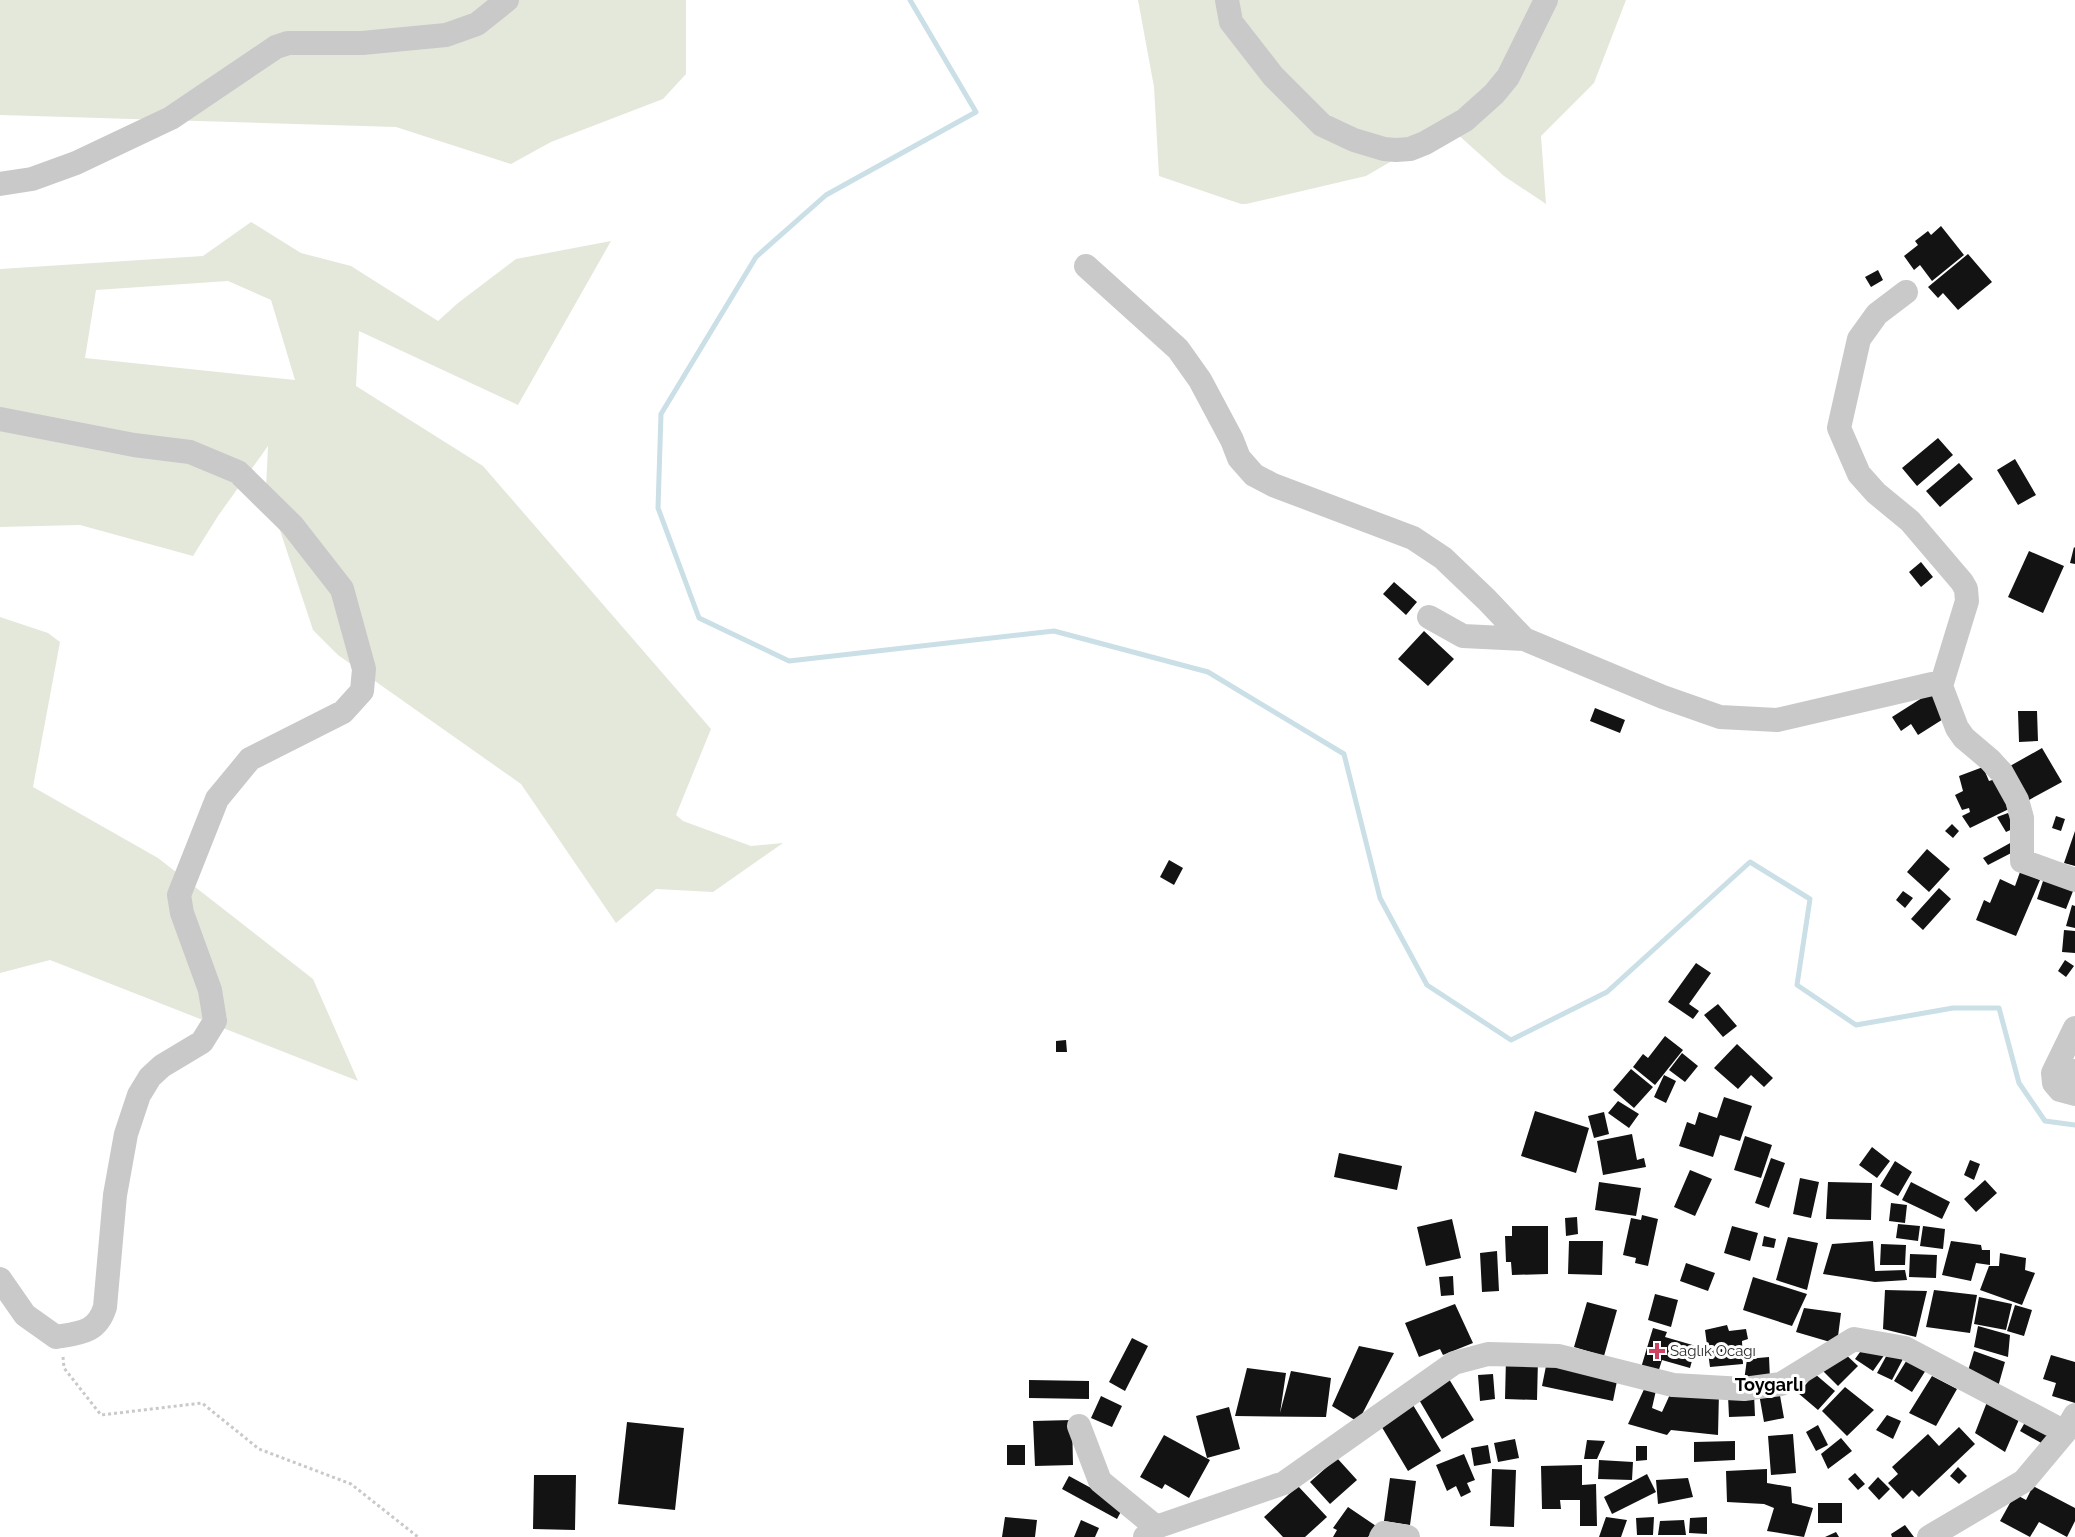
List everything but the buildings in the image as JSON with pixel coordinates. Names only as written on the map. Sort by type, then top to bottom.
[{"type":"street","points":[[0,184],[32,179],[76,163],[171,118],[276,47],[288,43],[362,43],[446,35],[477,24],[507,0]]},
{"type":"street","points":[[1227,0],[1231,22],[1273,76],[1322,124],[1354,140],[1384,149],[1396,150],[1410,149],[1425,143],[1465,120],[1494,94],[1508,77],[1546,0]]},
{"type":"street","points":[[1086,266],[1178,349],[1200,380],[1239,458],[1254,475],[1274,485],[1413,538],[1443,558],[1524,639]]},
{"type":"street","points":[[1906,292],[1877,314],[1859,339],[1839,428],[1859,474],[1876,493],[1910,521],[1966,589],[1967,601],[1941,686],[1957,728],[1964,738],[2002,772],[2017,800],[2022,818],[2022,861],[2075,880]]},
{"type":"street","points":[[0,419],[134,445],[190,452],[238,472],[292,525],[342,589],[364,669],[362,691],[343,712],[250,759],[217,799],[179,895],[182,913],[210,990],[216,1021],[202,1042],[162,1066],[150,1077],[139,1095],[126,1134],[115,1195],[105,1307],[101,1319],[85,1332],[56,1338],[25,1315],[0,1279]]},
{"type":"street","points":[[1429,617],[1463,636],[1524,639],[1663,697],[1720,717],[1777,720],[1932,684],[1941,686]]},
{"type":"street","points":[[2075,1028],[2053,1073],[2054,1083],[2068,1092],[2075,1071]]},
{"type":"street","points":[[1078,1426],[1100,1481],[1151,1532],[1284,1483],[1454,1363],[1488,1354],[1558,1356],[1673,1385],[1744,1389],[1780,1384],[1854,1339],[1905,1348],[2070,1423],[2024,1481],[1929,1537]]},
{"type":"street","points":[[1381,1537],[1384,1533],[1408,1537]]},
{"type":"path","points":[[62,1336],[64,1368],[101,1415],[202,1403],[259,1449],[351,1484],[418,1537]]},
{"type":"shaded area","points":[[0,0],[686,0],[686,74],[663,99],[551,142],[511,164],[396,127],[0,115]]},
{"type":"shaded area","points":[[1138,0],[1626,0],[1594,83],[1541,136],[1546,204],[1504,176],[1456,133],[1409,151],[1366,176],[1241,204],[1159,176],[1154,87]]},
{"type":"shaded area","points":[[251,222],[301,253],[351,266],[438,321],[516,259],[611,241],[518,405],[359,331],[356,386],[483,466],[711,729],[676,815],[683,821],[751,846],[783,843],[713,892],[656,889],[616,923],[521,784],[338,655],[313,630],[266,488],[268,446],[218,516],[193,556],[80,525],[0,527],[0,269],[203,256]],"holes":[[[228,281],[271,300],[295,380],[85,358],[96,290]]]},
{"type":"shaded area","points":[[0,617],[48,633],[60,642],[33,787],[158,858],[313,979],[358,1081],[50,960],[0,973]]},
{"type":"waterway","points":[[910,0],[976,112],[826,195],[756,257],[661,414],[658,508],[699,618],[789,661],[1054,631],[1208,672],[1344,754],[1380,898],[1427,985],[1511,1040],[1607,992],[1750,862],[1810,899],[1797,985],[1856,1025],[1953,1008],[1999,1008],[2019,1083],[2045,1121],[2075,1125]]},
{"type":"place","name":"Saglık Ocagı","points":[[1657,1351]]},
{"type":"district","name":"Toygarlı","points":[[1769,1385]]}]
